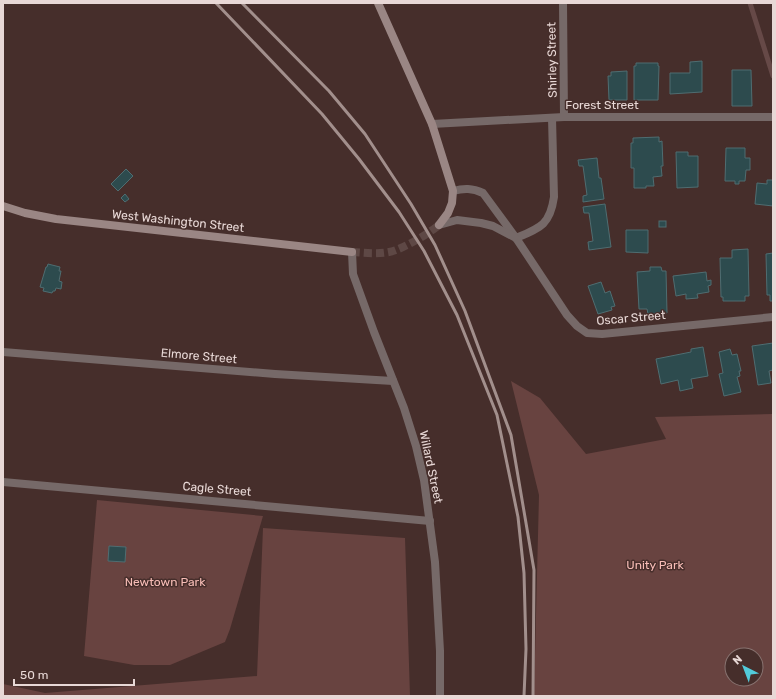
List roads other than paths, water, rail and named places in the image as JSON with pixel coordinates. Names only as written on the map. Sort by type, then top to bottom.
[{"type":"street","points":[[378,3],[432,124],[453,191]]},
{"type":"street","name":"Shirley Street","points":[[563,3],[564,117]]},
{"type":"street","name":"Forest Street","points":[[432,124],[564,117],[773,117]]},
{"type":"street","points":[[516,238],[535,230],[547,221],[552,209],[554,197],[552,118]]},
{"type":"street","name":"Oscar Street","points":[[516,238],[493,226],[481,223],[457,220],[439,225],[448,213],[452,203],[453,191],[464,188],[475,189],[483,193],[516,238],[567,315],[577,326],[587,333],[602,334],[773,317]]},
{"type":"street","name":"West Washington Street","points":[[3,206],[25,214],[56,219],[352,252]]},
{"type":"street","name":"Willard Street","points":[[352,252],[353,274],[416,446],[424,480],[435,562],[440,650],[440,696]]},
{"type":"street","name":"Elmore Street","points":[[3,352],[275,374],[393,380]]},
{"type":"street","name":"Cagle Street","points":[[3,482],[430,521]]},
{"type":"waterway","points":[[750,3],[773,76]]},
{"type":"tunnel","points":[[352,252],[391,252],[418,239],[439,225]]},
{"type":"railway","points":[[216,3],[322,114],[359,159],[399,212],[424,251],[457,315],[497,415],[518,517],[524,573],[526,649],[524,696]]},
{"type":"railway","points":[[242,3],[329,91],[365,134],[411,204],[435,245],[465,311],[511,435],[534,570],[533,696]]},
{"type":"park label","name":"Unity Park","points":[[655,565]]},
{"type":"park label","name":"Newtown Park","points":[[165,582]]}]
